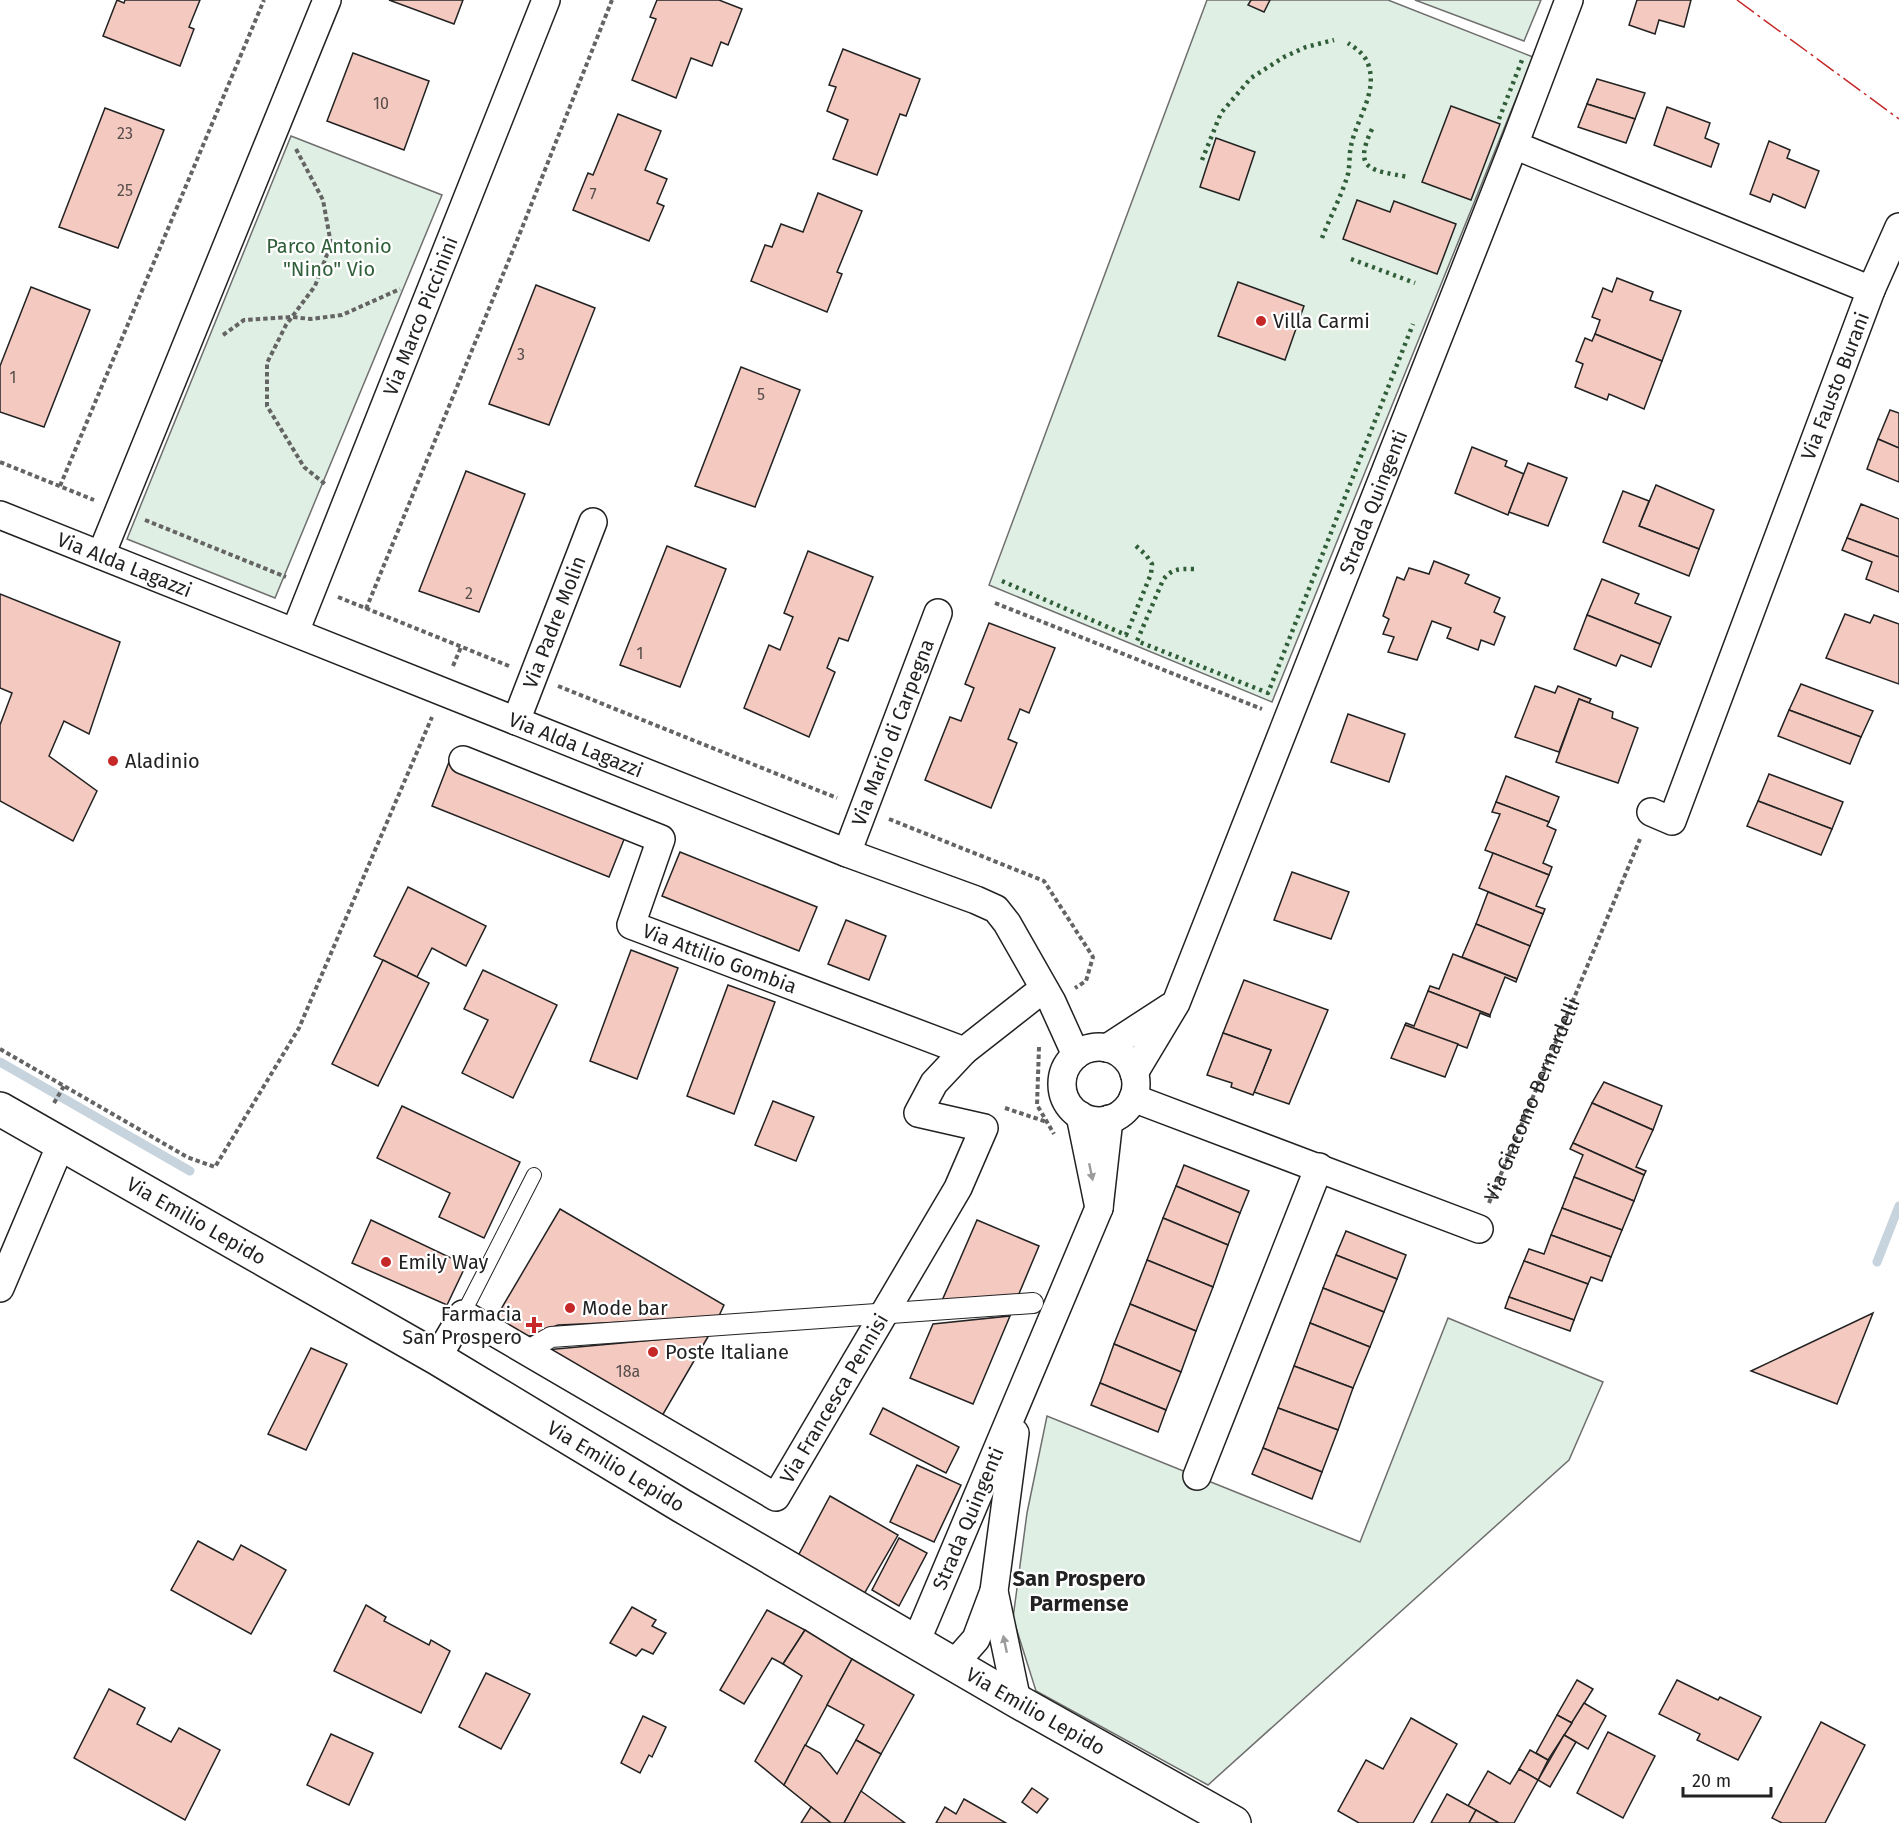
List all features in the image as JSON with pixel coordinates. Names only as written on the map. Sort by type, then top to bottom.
[{"type":"main road","name":"Via Emilio Lepido","points":[[0,1109],[437,1358],[682,1506],[1017,1701],[1233,1823]]},
{"type":"street","points":[[100,555],[327,0]]},
{"type":"street","name":"Via Marco Piccinini","points":[[295,632],[546,0]]},
{"type":"street","name":"Strada Quingenti","points":[[1134,1086],[1176,1003],[1569,0]]},
{"type":"street","name":"Via Fausto Burani","points":[[1514,145],[1871,290],[1672,821],[1651,812]]},
{"type":"street","points":[[1871,290],[1899,228]]},
{"type":"street","name":"Via Alda Lagazzi","points":[[0,515],[847,853],[996,909],[1007,922],[1048,996],[1076,1055]]},
{"type":"street","name":"Via Padre Molin","points":[[516,721],[593,522]]},
{"type":"street","name":"Via Mario di Carpegna","points":[[847,853],[938,613]]},
{"type":"street","name":"Via Attilio Gombia","points":[[463,760],[661,839],[631,925],[964,1051]]},
{"type":"street","points":[[964,1051],[1048,996]]},
{"type":"street","points":[[1107,1048],[1176,1003]]},
{"type":"street","points":[[1107,1048],[1116,1051],[1131,1064],[1134,1086],[1127,1108],[1119,1115],[1109,1119],[1089,1119],[1071,1108],[1064,1097],[1063,1074],[1068,1063],[1085,1049],[1107,1048]]},
{"type":"street","name":"Via Francesca Pennisi","points":[[463,1314],[776,1497],[958,1188],[984,1128],[918,1113],[934,1083],[964,1051]]},
{"type":"street","points":[[1134,1086],[1319,1167],[1479,1229]]},
{"type":"street","points":[[1080,1115],[1099,1208]]},
{"type":"street","name":"Strada Quingenti","points":[[916,1642],[1099,1208],[1109,1119]]},
{"type":"street","points":[[0,1288],[61,1144]]},
{"type":"street","points":[[1197,1476],[1319,1167]]},
{"type":"street","points":[[527,1351],[551,1337],[1033,1303]]},
{"type":"street","points":[[437,1358],[463,1314]]},
{"type":"street","name":"Strada Quingenti","points":[[954,1664],[976,1639],[994,1591],[1020,1396]]},
{"type":"street","name":"Strada Quingenti","points":[[994,1591],[1017,1701]]},
{"type":"lane","points":[[463,1314],[534,1175]]},
{"type":"path","points":[[60,486],[264,0]]},
{"type":"path","points":[[366,609],[522,228],[612,0]]},
{"type":"path","points":[[275,128],[299,152],[323,200],[331,244],[315,286],[292,317],[267,363],[267,406],[304,467],[346,502]]},
{"type":"path","points":[[179,361],[244,320],[342,315],[384,298],[438,270]]},
{"type":"path","points":[[995,603],[1288,719]]},
{"type":"path","points":[[0,1050],[187,1157],[215,1167],[299,1028],[433,714]]},
{"type":"path","name":"Via Giacomo Bernardelli","points":[[1479,1229],[1651,812]]},
{"type":"path","points":[[1044,881],[1093,957],[1086,981],[1048,996]]},
{"type":"path","points":[[1037,1040],[1040,1050],[1037,1105],[1058,1143]]},
{"type":"path","points":[[53,1106],[63,1087]]},
{"type":"green space","points":[[1207,0],[1388,0],[1533,57],[1272,702],[989,585]]},
{"type":"green space","points":[[1415,0],[1541,0],[1524,41]]},
{"type":"green space","name":"Parco Antonio \"Nino\" Vio","points":[[291,136],[442,195],[275,598],[127,539]]},
{"type":"green space","points":[[1448,1318],[1603,1382],[1569,1460],[1208,1785],[1036,1691],[1013,1618],[1027,1513],[1047,1416],[1360,1542]]},
{"type":"building","points":[[117,0],[124,3],[125,0],[200,0],[189,27],[194,29],[180,66],[103,36]]},
{"type":"building","points":[[389,0],[463,0],[454,24]]},
{"type":"building","points":[[657,0],[719,0],[742,9],[728,45],[721,42],[712,66],[691,58],[676,98],[632,80],[656,19],[650,17]]},
{"type":"building","points":[[1251,0],[1270,0],[1264,12],[1248,5]]},
{"type":"building","points":[[1637,0],[1691,0],[1684,27],[1659,20],[1655,34],[1629,25]]},
{"type":"building","points":[[843,49],[920,79],[906,116],[900,114],[877,175],[833,159],[848,120],[827,111],[836,87],[829,85]]},
{"type":"building","points":[[353,53],[429,81],[404,150],[327,121]]},
{"type":"building","points":[[1597,79],[1645,93],[1635,119],[1587,104]]},
{"type":"building","points":[[1587,104],[1635,119],[1626,143],[1578,127]]},
{"type":"building","points":[[1451,106],[1500,124],[1471,200],[1422,182]]},
{"type":"building","points":[[1667,107],[1710,123],[1705,138],[1719,144],[1711,167],[1654,145]]},
{"type":"building","points":[[105,108],[164,130],[118,248],[59,227]]},
{"type":"building","points":[[618,114],[661,131],[645,170],[667,179],[657,203],[664,206],[649,241],[573,210],[588,173],[593,175]]},
{"type":"building","points":[[1216,138],[1255,152],[1239,200],[1200,187]]},
{"type":"building","points":[[1769,141],[1790,150],[1787,158],[1819,171],[1805,208],[1773,194],[1770,202],[1750,194]]},
{"type":"building","points":[[818,193],[862,211],[837,272],[842,274],[827,312],[751,281],[765,245],[772,247],[781,224],[803,232]]},
{"type":"building","points":[[1357,200],[1390,212],[1394,201],[1456,224],[1437,274],[1343,239]]},
{"type":"building","points":[[1617,278],[1653,292],[1650,300],[1681,311],[1662,361],[1595,334],[1600,320],[1592,317],[1603,288],[1612,292]]},
{"type":"building","name":"Villa Carmi","points":[[1238,282],[1304,306],[1285,360],[1218,336]]},
{"type":"building","points":[[536,285],[595,308],[549,425],[489,404]]},
{"type":"building","points":[[31,287],[90,310],[44,427],[0,412],[0,366]]},
{"type":"building","points":[[1595,334],[1662,361],[1644,409],[1609,394],[1607,400],[1575,387],[1583,364],[1576,361],[1585,338],[1592,341]]},
{"type":"building","points":[[741,367],[800,390],[755,507],[695,486]]},
{"type":"building","points":[[1890,410],[1899,413],[1899,448],[1878,439]]},
{"type":"building","points":[[1878,439],[1899,448],[1899,482],[1867,469]]},
{"type":"building","points":[[1472,447],[1507,461],[1505,466],[1524,474],[1508,515],[1455,493]]},
{"type":"building","points":[[1528,463],[1567,478],[1548,526],[1509,512]]},
{"type":"building","points":[[466,471],[525,494],[479,612],[419,591]]},
{"type":"building","points":[[1656,485],[1714,510],[1699,549],[1639,526]]},
{"type":"building","points":[[1623,491],[1649,501],[1639,526],[1699,549],[1689,576],[1603,542]]},
{"type":"building","points":[[1861,504],[1899,519],[1899,557],[1847,538]]},
{"type":"building","points":[[1847,538],[1899,557],[1899,592],[1866,579],[1872,562],[1842,550]]},
{"type":"building","points":[[667,546],[726,569],[680,687],[620,665]]},
{"type":"building","points":[[808,551],[873,577],[848,641],[839,638],[827,668],[835,672],[809,737],[744,708],[769,645],[780,650],[793,617],[784,613]]},
{"type":"building","points":[[1434,561],[1469,575],[1465,583],[1500,598],[1494,612],[1505,617],[1494,645],[1481,640],[1478,650],[1447,638],[1451,628],[1432,621],[1417,660],[1388,652],[1394,637],[1383,634],[1389,619],[1383,616],[1397,577],[1404,580],[1409,568],[1429,574]]},
{"type":"building","points":[[1602,579],[1639,594],[1635,603],[1671,617],[1660,644],[1587,615]]},
{"type":"building","points":[[0,594],[120,642],[89,734],[64,721],[49,756],[97,791],[73,841],[0,801],[0,725],[12,693],[0,688]]},
{"type":"building","points":[[1845,614],[1870,623],[1874,615],[1899,624],[1899,684],[1826,658]]},
{"type":"building","points":[[1587,615],[1660,644],[1651,667],[1621,655],[1616,666],[1574,649]]},
{"type":"building","points":[[989,623],[1055,648],[1029,713],[1020,709],[1008,739],[1017,743],[991,808],[925,780],[950,717],[961,721],[974,688],[965,684]]},
{"type":"building","points":[[1801,684],[1873,711],[1861,737],[1789,710]]},
{"type":"building","points":[[1535,686],[1555,693],[1558,686],[1591,699],[1589,703],[1579,699],[1559,752],[1515,737]]},
{"type":"building","points":[[1579,699],[1613,712],[1612,718],[1638,728],[1618,783],[1556,762]]},
{"type":"building","points":[[1789,710],[1861,737],[1850,764],[1778,736]]},
{"type":"building","points":[[1348,714],[1405,734],[1389,782],[1331,762]]},
{"type":"building","points":[[449,762],[627,832],[609,877],[432,806]]},
{"type":"building","points":[[1769,774],[1843,802],[1832,829],[1758,801]]},
{"type":"building","points":[[1506,776],[1559,797],[1549,822],[1496,802]]},
{"type":"building","points":[[1758,801],[1832,829],[1821,855],[1747,826]]},
{"type":"building","points":[[1496,802],[1549,822],[1547,826],[1556,830],[1543,863],[1552,867],[1549,875],[1485,850],[1500,814],[1492,812]]},
{"type":"building","points":[[680,852],[817,907],[799,951],[662,896]]},
{"type":"building","points":[[1493,853],[1549,875],[1536,906],[1545,909],[1543,914],[1479,888]]},
{"type":"building","points":[[1292,872],[1349,892],[1331,939],[1274,920]]},
{"type":"building","points":[[408,887],[486,926],[466,966],[432,948],[417,977],[374,956]]},
{"type":"building","points":[[1488,892],[1543,914],[1530,946],[1476,924]]},
{"type":"building","points":[[846,920],[886,936],[869,980],[828,964]]},
{"type":"building","points":[[1476,924],[1530,946],[1517,979],[1462,957]]},
{"type":"building","points":[[631,950],[678,968],[637,1079],[590,1061]]},
{"type":"building","points":[[1453,954],[1517,979],[1516,982],[1505,977],[1490,1015],[1428,991],[1430,986],[1439,989]]},
{"type":"building","points":[[383,960],[429,983],[378,1086],[332,1064]]},
{"type":"building","points":[[483,970],[557,1005],[513,1098],[462,1073],[488,1020],[464,1009]]},
{"type":"building","points":[[1244,980],[1328,1010],[1289,1104],[1254,1092],[1271,1050],[1223,1033]]},
{"type":"building","points":[[728,985],[775,1002],[734,1114],[687,1096]]},
{"type":"building","points":[[1428,991],[1490,1015],[1490,1017],[1480,1013],[1467,1048],[1405,1025],[1406,1023],[1414,1026]]},
{"type":"building","points":[[1405,1025],[1458,1044],[1445,1077],[1391,1058]]},
{"type":"building","points":[[1223,1033],[1271,1050],[1253,1095],[1231,1087],[1232,1083],[1207,1075]]},
{"type":"building","points":[[1604,1082],[1662,1106],[1653,1130],[1592,1103]]},
{"type":"building","points":[[773,1101],[814,1117],[796,1161],[755,1145]]},
{"type":"building","points":[[1592,1103],[1653,1130],[1636,1167],[1646,1171],[1644,1175],[1573,1143]]},
{"type":"building","points":[[402,1106],[520,1162],[484,1238],[439,1217],[450,1193],[377,1158]]},
{"type":"building","points":[[1573,1143],[1644,1175],[1634,1201],[1574,1177],[1583,1155],[1570,1149]]},
{"type":"building","points":[[1184,1165],[1249,1191],[1240,1213],[1176,1186]]},
{"type":"building","points":[[1574,1177],[1634,1201],[1622,1230],[1562,1208]]},
{"type":"building","points":[[1176,1186],[1240,1213],[1228,1245],[1163,1218]]},
{"type":"building","points":[[1562,1208],[1622,1230],[1611,1257],[1551,1235]]},
{"type":"building","points":[[560,1209],[724,1305],[718,1318],[558,1325],[525,1338],[494,1321]]},
{"type":"building","points":[[1163,1218],[1228,1245],[1213,1287],[1147,1260]]},
{"type":"building","points":[[371,1220],[466,1265],[447,1305],[352,1263]]},
{"type":"building","points":[[977,1220],[1039,1246],[1018,1296],[941,1303]]},
{"type":"building","points":[[1346,1231],[1406,1255],[1397,1279],[1336,1255]]},
{"type":"building","points":[[1551,1235],[1611,1257],[1602,1281],[1591,1277],[1588,1284],[1524,1261],[1529,1249],[1544,1254]]},
{"type":"building","points":[[1336,1255],[1397,1279],[1384,1312],[1323,1288]]},
{"type":"building","points":[[1147,1260],[1213,1287],[1196,1331],[1130,1304]]},
{"type":"building","points":[[1524,1261],[1588,1284],[1574,1320],[1509,1297]]},
{"type":"building","points":[[1323,1288],[1384,1312],[1370,1347],[1310,1323]]},
{"type":"building","points":[[1509,1297],[1574,1320],[1570,1331],[1505,1308]]},
{"type":"building","points":[[1130,1304],[1196,1331],[1181,1372],[1114,1344]]},
{"type":"building","points":[[1873,1313],[1837,1404],[1751,1371]]},
{"type":"building","points":[[1010,1316],[973,1404],[910,1378],[933,1324]]},
{"type":"building","points":[[1310,1323],[1370,1347],[1353,1388],[1294,1366]]},
{"type":"building","points":[[709,1335],[662,1416],[545,1350]]},
{"type":"building","points":[[1114,1344],[1181,1372],[1166,1410],[1100,1383]]},
{"type":"building","points":[[311,1348],[347,1364],[306,1450],[268,1434]]},
{"type":"building","points":[[1294,1366],[1353,1388],[1338,1430],[1278,1408]]},
{"type":"building","points":[[1100,1383],[1166,1410],[1158,1432],[1091,1405]]},
{"type":"building","points":[[883,1408],[959,1447],[946,1473],[870,1434]]},
{"type":"building","points":[[1278,1408],[1338,1430],[1322,1472],[1263,1448]]},
{"type":"building","points":[[1263,1448],[1322,1472],[1312,1499],[1252,1474]]},
{"type":"building","points":[[917,1465],[961,1485],[934,1542],[890,1522]]},
{"type":"building","points":[[830,1496],[898,1535],[864,1594],[798,1556]]},
{"type":"building","points":[[899,1538],[927,1553],[899,1606],[872,1590]]},
{"type":"building","points":[[198,1541],[233,1560],[241,1545],[286,1570],[251,1634],[171,1590]]},
{"type":"building","points":[[366,1605],[386,1617],[384,1621],[429,1645],[431,1640],[450,1651],[421,1713],[334,1671]]},
{"type":"building","points":[[632,1607],[656,1620],[652,1626],[666,1633],[653,1654],[642,1649],[636,1656],[610,1643]]},
{"type":"building","points":[[767,1610],[805,1630],[783,1664],[772,1658],[744,1704],[720,1690]]},
{"type":"building","points":[[805,1630],[852,1659],[784,1785],[755,1761],[802,1676],[783,1664]]},
{"type":"building","points":[[852,1659],[914,1695],[881,1754],[856,1740],[864,1725],[827,1705]]},
{"type":"building","points":[[486,1673],[530,1694],[501,1749],[459,1727]]},
{"type":"building","points":[[1577,1680],[1593,1689],[1572,1723],[1557,1715]]},
{"type":"building","points":[[1677,1680],[1761,1717],[1738,1760],[1697,1740],[1700,1734],[1659,1714]]},
{"type":"building","points":[[109,1689],[145,1708],[137,1724],[171,1742],[179,1728],[220,1750],[185,1820],[74,1758]]},
{"type":"building","points":[[1584,1703],[1606,1716],[1588,1749],[1564,1735]]},
{"type":"building","points":[[1557,1715],[1572,1723],[1548,1760],[1536,1753]]},
{"type":"building","points":[[643,1716],[666,1727],[652,1757],[649,1755],[640,1773],[621,1763]]},
{"type":"building","points":[[1411,1718],[1457,1744],[1413,1823],[1359,1823],[1338,1811],[1366,1760],[1383,1769]]},
{"type":"building","points":[[1821,1722],[1865,1745],[1825,1823],[1782,1823],[1772,1818]]},
{"type":"building","points":[[1608,1732],[1655,1756],[1623,1818],[1577,1793]]},
{"type":"building","points":[[331,1734],[373,1753],[349,1805],[307,1785]]},
{"type":"building","points":[[1564,1735],[1576,1742],[1550,1787],[1538,1780]]},
{"type":"building","points":[[856,1740],[881,1754],[844,1823],[831,1823],[784,1785],[805,1745],[820,1753],[837,1774]]},
{"type":"building","points":[[1530,1750],[1548,1760],[1538,1780],[1519,1769]]},
{"type":"building","points":[[1519,1769],[1538,1780],[1514,1823],[1499,1823],[1468,1806],[1488,1771],[1510,1784]]},
{"type":"building","points":[[1032,1788],[1048,1799],[1037,1813],[1022,1802]]},
{"type":"building","points":[[861,1791],[905,1823],[844,1823]]},
{"type":"building","points":[[1447,1794],[1476,1810],[1469,1823],[1431,1823]]},
{"type":"building","points":[[964,1799],[1006,1823],[936,1823],[945,1807],[956,1814]]},
{"type":"building","points":[[811,1807],[831,1823],[801,1823]]},
{"type":"building","points":[[1476,1810],[1499,1823],[1469,1823]]},
{"type":"waterway","points":[[0,1062],[190,1171]]},
{"type":"waterway","points":[[1877,1262],[1899,1206]]},
{"type":"hedge","points":[[1202,160],[1221,113],[1251,78],[1284,57],[1306,47],[1334,40]]},
{"type":"hedge","points":[[1322,238],[1349,171],[1350,149],[1370,87],[1371,77],[1366,59],[1348,43]]},
{"type":"hedge","points":[[1499,119],[1522,60]]},
{"type":"hedge","points":[[1372,129],[1366,143],[1365,161],[1376,170],[1408,177]]},
{"type":"hedge","points":[[1351,259],[1415,283]]},
{"type":"hedge","points":[[1194,569],[1180,569],[1166,576],[1137,641],[1268,693],[1413,324]]},
{"type":"hedge","points":[[1002,581],[1126,635],[1151,574],[1152,564],[1135,545]]},
{"type":"power","points":[[1737,0],[1899,119]]},
{"type":"place","name":"Villa Carmi","points":[[1261,321]]},
{"type":"place","name":"Aladinio","points":[[113,761]]},
{"type":"place","name":"Emily Way","points":[[386,1262]]},
{"type":"place","name":"Mode bar","points":[[570,1308]]},
{"type":"place","name":"Farmacia San Prospero","points":[[534,1325]]},
{"type":"place","name":"Poste Italiane","points":[[653,1352]]},
{"type":"district","name":"San Prospero Parmense","points":[[1079,1590]]}]
